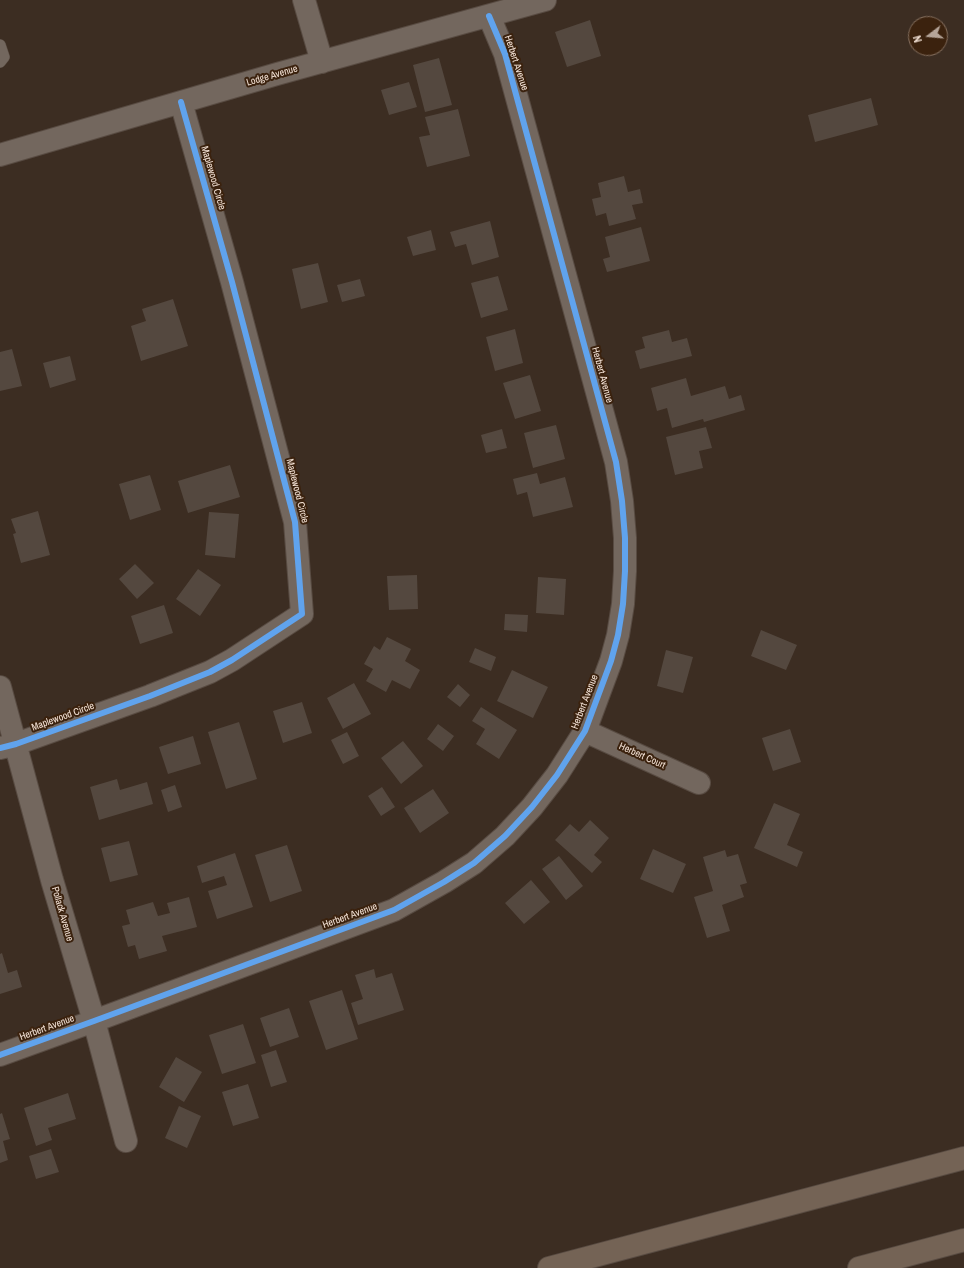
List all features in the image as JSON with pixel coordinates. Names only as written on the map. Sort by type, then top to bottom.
[{"type":"highway","points":[[715,1224],[964,1143]]},
{"type":"highway","points":[[549,1268],[964,1158]]},
{"type":"highway","points":[[859,1268],[964,1240]]},
{"type":"street","points":[[304,0],[322,62]]},
{"type":"street","name":"Lodge Avenue","points":[[0,155],[181,102],[545,0]]},
{"type":"street","name":"Herbert Avenue","points":[[0,1055],[394,910],[444,882],[474,862],[505,836],[558,776],[586,731],[611,661],[618,635],[623,604],[625,538],[622,502],[616,462],[504,54],[488,16]]},
{"type":"street","name":"Maplewood Circle","points":[[8,746],[150,696],[210,672],[232,660],[302,614],[295,522],[234,290],[181,102]]},
{"type":"street","name":"Pollack Avenue","points":[[0,687],[8,746],[52,880],[94,1021],[126,1141]]},
{"type":"street","name":"Herbert Court","points":[[586,731],[699,783]]},
{"type":"lane","points":[[0,45],[4,58],[0,62]]},
{"type":"building","points":[[590,20],[601,56],[567,67],[555,32]]},
{"type":"building","points":[[439,58],[452,105],[425,112],[413,65]]},
{"type":"building","points":[[409,82],[417,107],[389,115],[381,90]]},
{"type":"building","points":[[871,98],[878,125],[815,142],[808,115]]},
{"type":"building","points":[[458,109],[470,156],[427,167],[419,137],[430,135],[425,117]]},
{"type":"building","points":[[624,176],[628,192],[640,189],[643,203],[632,205],[636,219],[609,226],[606,213],[596,216],[592,199],[601,197],[598,183]]},
{"type":"building","points":[[490,221],[499,257],[472,265],[466,244],[455,247],[450,232]]},
{"type":"building","points":[[641,227],[650,261],[607,272],[603,259],[610,257],[605,237]]},
{"type":"building","points":[[431,230],[436,250],[413,256],[407,237]]},
{"type":"building","points":[[318,263],[328,302],[301,309],[292,269]]},
{"type":"building","points":[[498,276],[508,310],[481,318],[471,283]]},
{"type":"building","points":[[360,279],[365,296],[342,302],[337,285]]},
{"type":"building","points":[[173,299],[188,346],[141,361],[131,326],[146,321],[142,309]]},
{"type":"building","points":[[515,329],[523,363],[495,371],[486,337]]},
{"type":"building","points":[[669,330],[672,342],[687,338],[692,356],[640,369],[635,351],[645,348],[642,337]]},
{"type":"building","points":[[12,349],[22,386],[0,391],[0,352]]},
{"type":"building","points":[[70,356],[76,380],[50,388],[43,363]]},
{"type":"building","points":[[530,375],[541,411],[515,419],[503,383]]},
{"type":"building","points":[[686,378],[691,396],[725,386],[729,399],[741,395],[745,410],[704,422],[703,419],[672,428],[667,408],[657,411],[651,388]]},
{"type":"building","points":[[556,425],[565,459],[533,468],[524,433]]},
{"type":"building","points":[[706,427],[712,448],[699,451],[703,468],[675,475],[666,437]]},
{"type":"building","points":[[502,429],[507,448],[486,453],[481,435]]},
{"type":"building","points":[[230,465],[240,497],[188,513],[178,481]]},
{"type":"building","points":[[537,473],[540,484],[565,477],[573,507],[533,517],[527,492],[517,495],[513,479]]},
{"type":"building","points":[[150,475],[161,510],[130,520],[119,484]]},
{"type":"building","points":[[38,511],[50,555],[21,563],[13,534],[16,533],[11,519]]},
{"type":"building","points":[[209,512],[239,514],[235,558],[205,555]]},
{"type":"building","points":[[135,564],[154,583],[137,599],[119,579]]},
{"type":"building","points":[[198,569],[221,585],[200,616],[176,599]]},
{"type":"building","points":[[417,575],[418,609],[389,610],[387,576]]},
{"type":"building","points":[[538,577],[566,579],[564,615],[536,613]]},
{"type":"building","points":[[164,605],[173,633],[140,644],[131,616]]},
{"type":"building","points":[[505,614],[528,615],[527,632],[504,630]]},
{"type":"building","points":[[761,630],[797,645],[786,670],[751,656]]},
{"type":"building","points":[[387,637],[411,649],[405,661],[420,670],[410,689],[392,680],[386,692],[366,681],[373,669],[364,664],[374,646],[380,650]]},
{"type":"building","points":[[475,648],[496,657],[491,671],[469,662]]},
{"type":"building","points":[[666,650],[693,657],[683,693],[657,686]]},
{"type":"building","points":[[512,670],[548,687],[533,718],[497,701]]},
{"type":"building","points":[[354,683],[371,714],[343,729],[327,698]]},
{"type":"building","points":[[458,684],[470,695],[460,707],[447,697]]},
{"type":"building","points":[[302,702],[312,733],[283,743],[273,711]]},
{"type":"building","points":[[481,707],[517,730],[499,759],[476,744],[485,729],[472,721]]},
{"type":"building","points":[[239,722],[257,779],[226,789],[208,732]]},
{"type":"building","points":[[438,724],[454,736],[443,751],[427,739]]},
{"type":"building","points":[[790,729],[801,762],[773,771],[762,738]]},
{"type":"building","points":[[347,732],[359,756],[343,764],[331,740]]},
{"type":"building","points":[[193,736],[201,764],[168,774],[159,747]]},
{"type":"building","points":[[403,741],[423,766],[401,784],[381,758]]},
{"type":"building","points":[[117,779],[120,790],[147,782],[153,804],[99,820],[90,787]]},
{"type":"building","points":[[175,785],[182,807],[168,812],[161,790]]},
{"type":"building","points":[[382,787],[395,807],[381,816],[368,796]]},
{"type":"building","points":[[433,789],[449,813],[420,833],[404,808]]},
{"type":"building","points":[[774,803],[800,814],[787,845],[803,852],[797,867],[754,848]]},
{"type":"building","points":[[590,820],[609,838],[594,855],[602,862],[592,873],[555,840],[570,824],[579,832]]},
{"type":"building","points":[[129,841],[138,875],[110,882],[101,848]]},
{"type":"building","points":[[287,845],[302,891],[270,902],[255,855]]},
{"type":"building","points":[[653,849],[686,864],[673,893],[640,879]]},
{"type":"building","points":[[725,850],[727,857],[738,854],[747,883],[740,885],[744,897],[722,905],[730,931],[707,938],[694,897],[713,891],[703,857]]},
{"type":"building","points":[[235,853],[253,907],[217,919],[208,891],[227,885],[224,876],[202,883],[197,866]]},
{"type":"building","points":[[559,856],[583,886],[566,900],[542,869]]},
{"type":"building","points":[[531,880],[550,902],[524,924],[505,903]]},
{"type":"building","points":[[189,897],[197,927],[162,936],[167,951],[139,959],[135,945],[128,947],[122,926],[130,924],[126,910],[153,902],[158,916],[170,913],[167,903]]},
{"type":"building","points":[[2,953],[8,973],[17,970],[22,987],[0,994],[0,954]]},
{"type":"building","points":[[374,969],[376,978],[392,973],[404,1010],[358,1025],[351,1003],[363,999],[355,975]]},
{"type":"building","points":[[342,990],[358,1039],[326,1050],[309,1001]]},
{"type":"building","points":[[289,1008],[299,1037],[270,1047],[260,1018]]},
{"type":"building","points":[[243,1024],[256,1063],[222,1074],[209,1035]]},
{"type":"building","points":[[276,1050],[287,1082],[271,1087],[261,1055]]},
{"type":"building","points":[[176,1057],[202,1072],[184,1102],[159,1087]]},
{"type":"building","points":[[248,1084],[259,1118],[233,1126],[222,1092]]},
{"type":"building","points":[[68,1093],[76,1119],[48,1128],[52,1140],[36,1146],[24,1108]]},
{"type":"building","points":[[179,1106],[201,1116],[187,1148],[165,1138]]},
{"type":"building","points":[[2,1113],[10,1139],[3,1141],[8,1160],[0,1163],[0,1114]]},
{"type":"building","points":[[51,1149],[59,1172],[36,1179],[29,1156]]},
{"type":"cycle path","points":[[0,1055],[394,910],[474,863],[505,836],[532,807],[557,775],[585,731],[611,661],[618,635],[623,604],[625,538],[622,501],[616,462],[505,54],[489,16]]},
{"type":"cycle path","points":[[0,748],[16,744],[150,696],[210,672],[232,660],[302,614],[295,522],[232,282],[181,102]]}]
